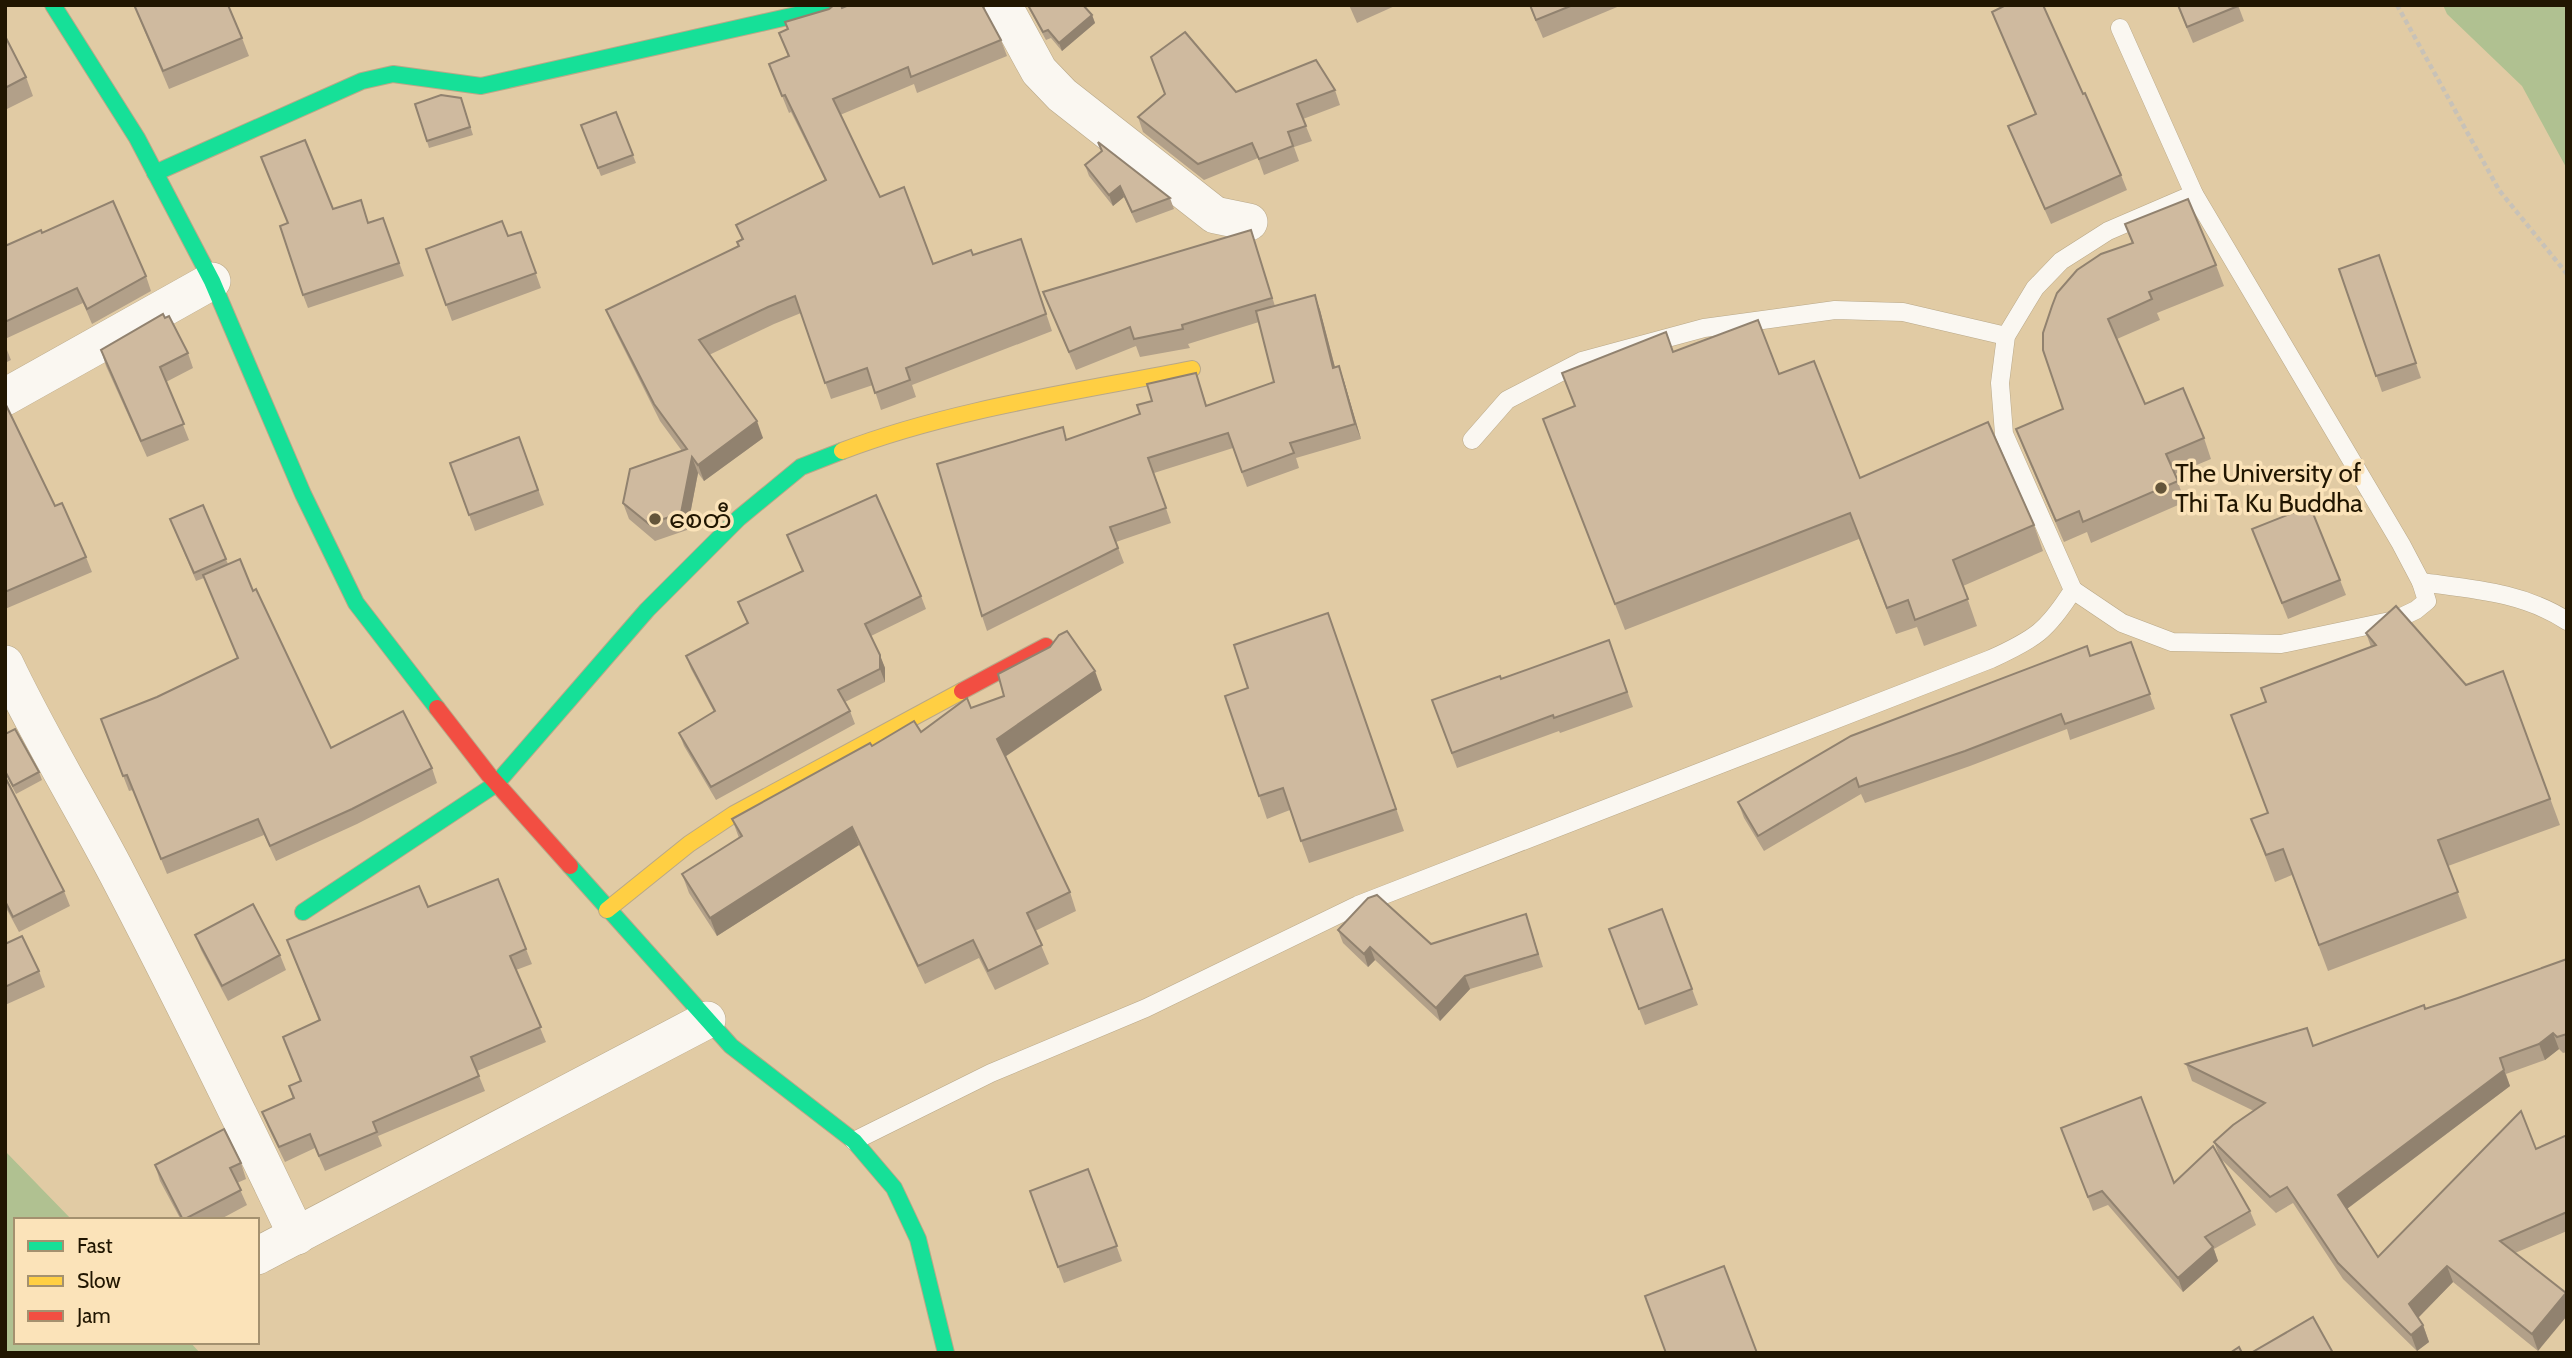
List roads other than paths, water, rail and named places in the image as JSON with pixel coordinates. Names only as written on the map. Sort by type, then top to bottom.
[{"type":"street","points":[[53,5],[155,173],[212,281],[303,494],[356,603],[496,783],[707,1020],[731,1046],[854,1141],[894,1188],[918,1239],[946,1353]]},
{"type":"street","points":[[155,173],[362,81],[393,74],[481,86],[806,13],[828,5]]},
{"type":"street","points":[[1003,5],[1038,71],[1062,95],[1215,215],[1249,222]]},
{"type":"street","points":[[5,397],[212,281]]},
{"type":"street","points":[[303,912],[496,783],[647,610],[739,518],[802,467],[895,433],[980,412],[1192,369]]},
{"type":"street","points":[[607,910],[689,844],[734,814],[1046,646]]},
{"type":"street","points":[[5,664],[16,716],[116,871],[207,1047],[297,1236]]},
{"type":"street","points":[[259,1255],[707,1020]]},
{"type":"lane","points":[[2120,28],[2194,194],[2421,582],[2427,601],[2395,621],[2281,644],[2172,642],[2122,623],[2074,590],[2004,434],[2000,383],[2006,336],[2035,288],[2061,261],[2108,231],[2194,194]]},
{"type":"lane","points":[[1472,440],[1507,400],[1582,361],[1704,328],[1835,310],[1903,312],[2006,336]]},
{"type":"lane","points":[[2421,582],[2512,596],[2554,612],[2567,621]]},
{"type":"lane","points":[[854,1141],[991,1073],[1146,1008],[1358,905],[1992,659],[2041,632],[2055,619],[2074,590]]},
{"type":"place","name":"The University of Thi Ta Ku Buddha","points":[[2161,488]]},
{"type":"place","name":"စေတီ","points":[[655,519]]}]
